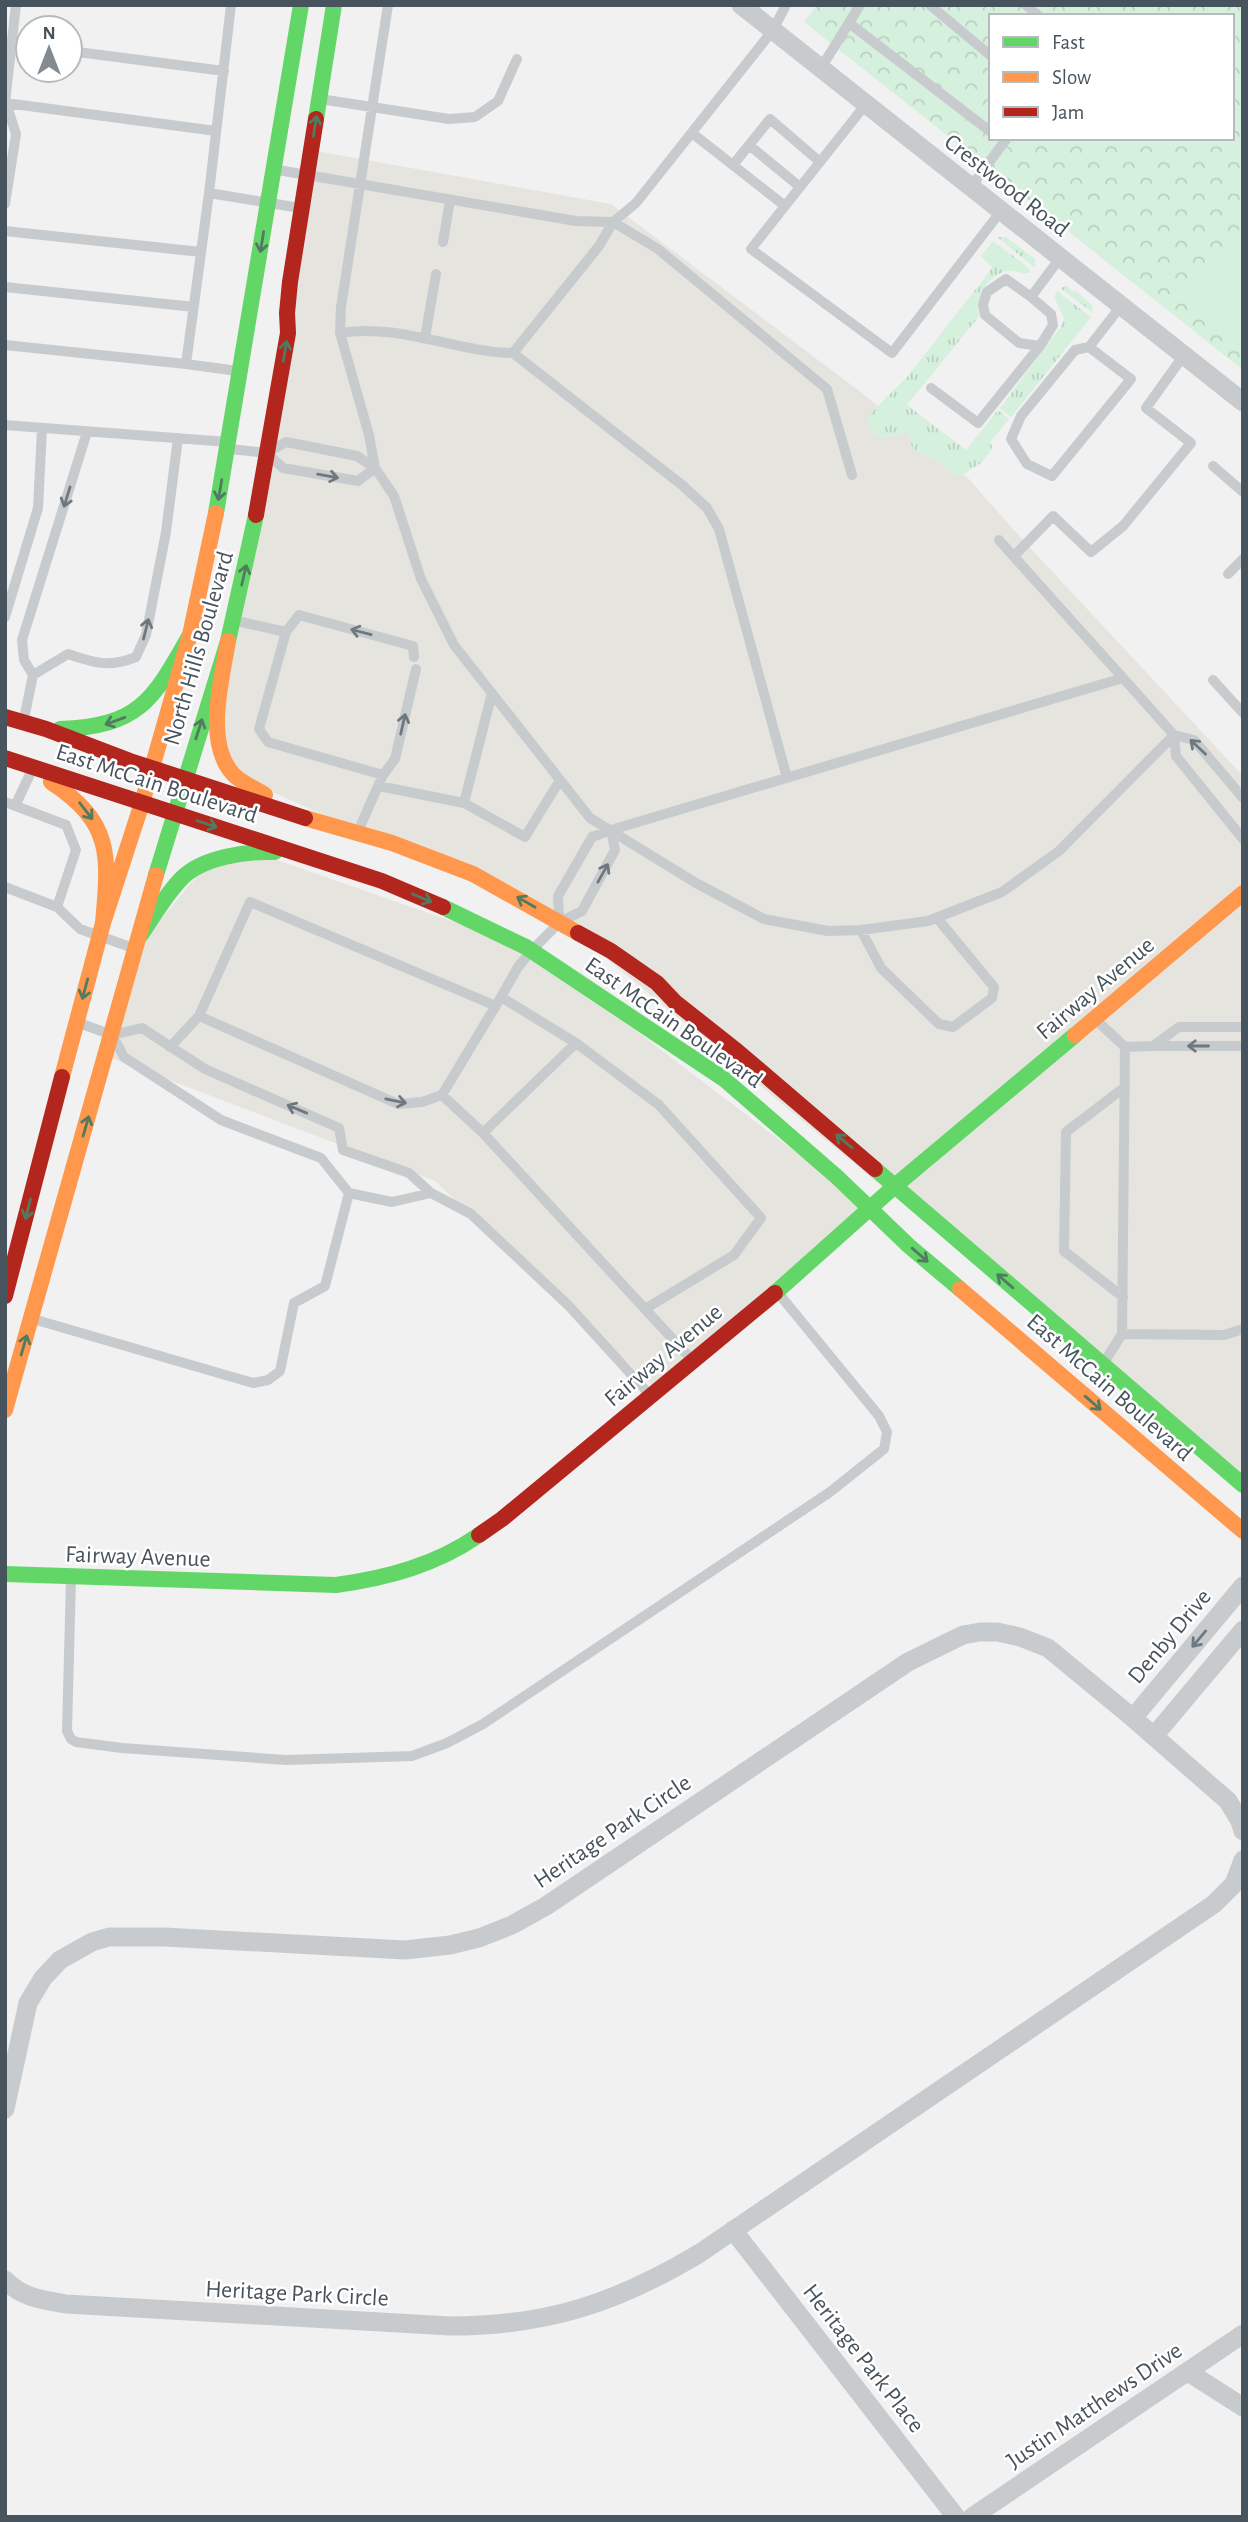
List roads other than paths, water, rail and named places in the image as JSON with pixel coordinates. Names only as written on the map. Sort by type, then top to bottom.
[{"type":"street","name":"North Hills Boulevard","points":[[5,1296],[101,930],[142,803],[190,635],[228,445],[301,5]]},
{"type":"street","name":"North Hills Boulevard","points":[[5,1410],[174,813],[228,641],[250,549],[288,333],[289,293],[334,5]]},
{"type":"street","name":"Crestwood Road","points":[[741,5],[1243,402]]},
{"type":"street","points":[[46,729],[80,730],[111,724],[133,714],[150,699],[190,635]]},
{"type":"street","points":[[228,641],[217,722],[222,755],[233,774],[302,817]]},
{"type":"street","name":"East McCain Boulevard","points":[[5,717],[302,817],[392,843],[473,874],[611,951],[657,983],[676,1002],[896,1185],[1104,1365],[1238,1475]]},
{"type":"street","name":"East McCain Boulevard","points":[[7,758],[33,769],[382,881],[428,900],[531,951],[724,1079],[909,1246],[1243,1531]]},
{"type":"street","points":[[33,769],[83,804],[102,832],[108,868],[101,930]]},
{"type":"street","points":[[138,942],[183,877],[208,863],[251,850],[300,854]]},
{"type":"street","name":"Fairway Avenue","points":[[5,1574],[336,1585],[377,1579],[416,1567],[469,1542],[502,1519],[777,1291],[896,1185],[1243,893]]},
{"type":"street","name":"Denby Drive","points":[[1133,1718],[1243,1586]]},
{"type":"street","points":[[1154,1736],[1243,1630]]},
{"type":"street","name":"Heritage Park Circle","points":[[5,2109],[28,2003],[43,1978],[73,1951],[109,1937],[164,1937],[405,1950],[450,1945],[479,1938],[512,1925],[547,1906],[908,1662],[963,1635],[997,1632],[1048,1647],[1228,1801],[1243,1831]]},
{"type":"street","name":"Heritage Park Circle","points":[[5,2280],[22,2294],[66,2304],[450,2326],[509,2324],[589,2307],[632,2291],[666,2273],[733,2230],[1214,1904],[1234,1885],[1243,1860]]},
{"type":"street","name":"Heritage Park Place","points":[[733,2230],[956,2517]]},
{"type":"street","name":"Justin Matthews Drive","points":[[972,2517],[1243,2334]]},
{"type":"street","points":[[1188,2372],[1243,2407]]},
{"type":"lane","points":[[5,204],[16,134],[5,103],[9,43],[16,5]]},
{"type":"lane","points":[[186,364],[231,5]]},
{"type":"lane","points":[[375,468],[369,435],[340,333],[341,307],[388,5]]},
{"type":"lane","points":[[513,353],[599,246],[613,222],[636,203],[692,133],[772,30],[786,5]]},
{"type":"lane","points":[[821,68],[860,5]]},
{"type":"lane","points":[[930,5],[989,54]]},
{"type":"lane","points":[[849,23],[989,130]]},
{"type":"lane","points":[[84,53],[224,71]]},
{"type":"lane","points":[[319,99],[449,119],[475,117],[499,101],[517,59]]},
{"type":"lane","points":[[5,103],[216,131]]},
{"type":"lane","points":[[866,104],[751,249],[892,353],[1001,211]]},
{"type":"lane","points":[[733,165],[770,119],[820,162]]},
{"type":"lane","points":[[692,133],[785,206]]},
{"type":"lane","points":[[971,187],[1003,140]]},
{"type":"lane","points":[[749,145],[800,187]]},
{"type":"lane","points":[[274,169],[576,221],[613,222],[658,249],[827,389],[852,475]]},
{"type":"lane","points":[[209,193],[302,208]]},
{"type":"lane","points":[[443,242],[450,200]]},
{"type":"lane","points":[[5,231],[201,252]]},
{"type":"lane","points":[[1031,297],[1060,258]]},
{"type":"lane","points":[[425,338],[436,274]]},
{"type":"lane","points":[[931,388],[978,423],[1040,346],[1053,325],[1051,314],[1006,279],[987,292],[983,304],[985,316],[1019,343],[1040,346]]},
{"type":"lane","points":[[5,287],[194,307]]},
{"type":"lane","points":[[1089,346],[1130,379],[1052,476],[1027,464],[1011,439],[1021,416],[1075,350],[1089,346],[1121,306]]},
{"type":"lane","points":[[340,333],[363,329],[513,353],[682,485],[707,508],[719,529],[787,778]]},
{"type":"lane","points":[[5,345],[240,371]]},
{"type":"lane","points":[[1014,556],[1053,516],[1091,552],[1123,526],[1191,443],[1146,408],[1184,355]]},
{"type":"lane","points":[[5,425],[178,438],[228,445],[267,453],[283,468],[358,481],[375,468]]},
{"type":"lane","points":[[5,617],[38,508],[42,429]]},
{"type":"lane","points":[[23,722],[33,675],[24,660],[22,640],[87,432]]},
{"type":"lane","points":[[33,675],[68,654],[102,664],[119,664],[136,657],[146,635],[166,532],[178,438]]},
{"type":"lane","points":[[267,453],[286,442],[357,456],[375,468],[394,496],[421,579],[454,645],[590,818],[696,883],[764,919],[828,931],[861,930],[937,918],[1002,892],[1059,850],[1174,735]]},
{"type":"lane","points":[[1213,466],[1243,492]]},
{"type":"lane","points":[[999,540],[1174,735],[1194,740],[1243,798]]},
{"type":"lane","points":[[1228,574],[1243,559]]},
{"type":"lane","points":[[383,775],[268,742],[259,729],[286,632],[299,615],[413,646],[414,657]]},
{"type":"lane","points":[[233,621],[286,632]]},
{"type":"lane","points":[[358,833],[383,775],[395,759],[416,669]]},
{"type":"lane","points":[[560,922],[558,895],[592,837],[1124,678]]},
{"type":"lane","points":[[1213,680],[1243,713]]},
{"type":"lane","points":[[464,803],[492,693]]},
{"type":"lane","points":[[1174,735],[1176,756],[1243,839]]},
{"type":"lane","points":[[33,769],[10,804],[66,825],[76,850],[57,907]]},
{"type":"lane","points":[[379,786],[464,803],[526,837],[560,780]]},
{"type":"lane","points":[[199,1016],[398,1104],[422,1102],[442,1095],[518,967],[560,922],[582,911],[615,850],[611,830]]},
{"type":"lane","points":[[5,887],[57,907],[80,929],[101,930],[138,942]]},
{"type":"lane","points":[[170,1047],[199,1016],[250,902],[499,1001],[576,1043],[659,1105],[761,1218],[734,1255],[645,1309]]},
{"type":"lane","points":[[861,930],[881,968],[939,1024],[953,1027],[992,998],[994,987],[937,918]]},
{"type":"lane","points":[[1094,1018],[1125,1047],[1243,1046]]},
{"type":"lane","points":[[76,1022],[112,1035],[142,1028],[205,1069],[339,1128],[343,1150],[408,1172],[431,1193],[471,1214],[568,1305],[650,1396]]},
{"type":"lane","points":[[1153,1046],[1179,1027],[1243,1027]]},
{"type":"lane","points":[[112,1035],[124,1058],[221,1120],[321,1158],[349,1193],[392,1202],[431,1193]]},
{"type":"lane","points":[[483,1133],[576,1043]]},
{"type":"lane","points":[[1104,1365],[1122,1334],[1125,1047]]},
{"type":"lane","points":[[1123,1297],[1064,1251],[1066,1132],[1125,1087]]},
{"type":"lane","points":[[442,1095],[483,1133],[693,1361]]},
{"type":"lane","points":[[31,1319],[253,1383],[268,1380],[279,1371],[294,1303],[324,1286],[349,1193]]},
{"type":"lane","points":[[72,1576],[67,1731],[76,1742],[286,1760],[412,1756],[426,1753],[483,1724],[830,1492],[884,1449],[887,1432],[879,1416],[777,1291]]},
{"type":"lane","points":[[1122,1334],[1224,1335],[1243,1329]]}]
